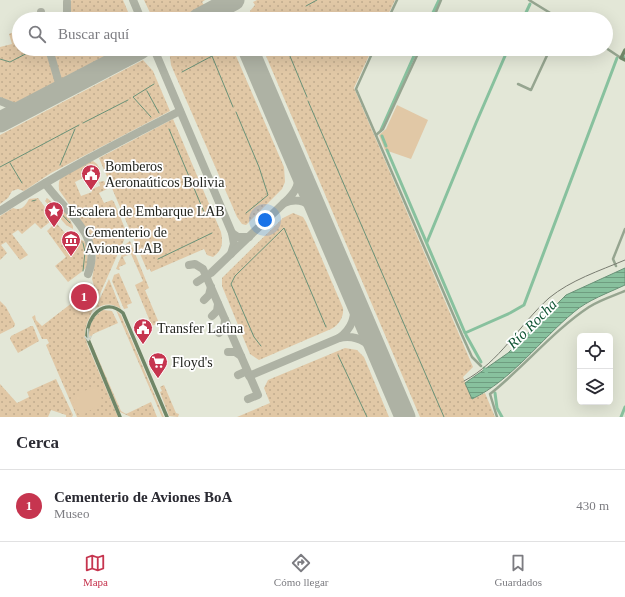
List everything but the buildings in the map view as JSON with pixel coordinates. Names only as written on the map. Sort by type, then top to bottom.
[{"type":"street","points":[[391,12],[397,0]]},
{"type":"street","points":[[436,12],[441,0]]},
{"type":"street","points":[[529,0],[549,12]]},
{"type":"street","points":[[613,53],[623,59],[625,50]]},
{"type":"street","points":[[371,56],[356,87],[470,352],[476,362],[481,366]]},
{"type":"street","points":[[376,135],[383,129],[417,56]]},
{"type":"street","points":[[518,84],[531,90],[547,56]]},
{"type":"street","points":[[616,266],[613,259],[625,229]]},
{"type":"street","points":[[497,417],[490,394],[509,379],[579,314],[597,302],[625,291]]},
{"type":"street","points":[[120,417],[87,337],[88,326],[94,314],[105,307],[116,308],[123,313],[167,417]]},
{"type":"shaded area","points":[[123,0],[128,12],[71,12],[70,1]]},
{"type":"shaded area","points":[[144,0],[205,0],[202,2],[204,5],[190,12],[150,12]]},
{"type":"shaded area","points":[[257,0],[395,0],[389,12],[250,12],[255,5],[253,2]]},
{"type":"shaded area","points":[[12,33],[12,44],[9,34]]},
{"type":"shaded area","points":[[12,44],[12,56],[49,56],[57,82],[15,103],[0,97],[0,47]]},
{"type":"shaded area","points":[[53,56],[105,56],[59,80]]},
{"type":"shaded area","points":[[170,56],[236,56],[284,167],[285,182],[282,189],[246,225],[242,224],[237,217],[171,65]]},
{"type":"shaded area","points":[[266,56],[369,56],[354,88],[473,367],[463,377],[472,399],[485,393],[495,417],[420,417]]},
{"type":"shaded area","points":[[143,60],[153,71],[170,111],[51,173],[24,191],[18,189],[12,191],[8,198],[0,204],[0,135]]},
{"type":"shaded area","points":[[397,105],[428,120],[411,159],[385,150],[379,135],[386,129]]},
{"type":"shaded area","points":[[173,119],[221,232],[222,242],[219,252],[213,257],[207,255],[204,249],[151,272],[150,269],[147,270],[99,158]]},
{"type":"shaded area","points":[[93,161],[100,169],[98,172],[87,177],[92,189],[100,186],[99,182],[104,181],[107,189],[99,193],[104,203],[112,200],[114,202],[126,231],[124,240],[87,323],[85,332],[87,344],[118,417],[77,417],[46,345],[49,343],[47,339],[42,339],[32,317],[35,315],[36,320],[42,326],[94,286],[92,279],[96,256],[93,243],[88,231],[59,190],[59,181],[63,176],[76,168]],"holes":[[[85,177],[92,192],[81,196],[75,182]]]},
{"type":"shaded area","points":[[38,198],[48,211],[51,221],[41,229],[35,223],[22,234],[18,230],[12,234],[28,255],[20,260],[6,242],[1,245],[7,253],[0,260],[0,216],[13,208],[19,209],[23,207],[29,199]]},
{"type":"shaded area","points":[[47,198],[67,214],[73,229],[66,225],[45,201]]},
{"type":"shaded area","points":[[293,213],[303,217],[306,222],[343,308],[343,315],[339,323],[331,329],[259,360],[250,354],[222,286],[222,278],[283,218]]},
{"type":"shaded area","points":[[57,224],[66,234],[84,241],[87,246],[88,265],[84,270],[68,282],[55,266],[66,257],[47,231],[53,225]]},
{"type":"shaded area","points":[[130,241],[149,288],[145,290],[159,323],[149,327],[151,324],[135,285],[143,281],[131,254],[123,257],[126,264],[119,267],[120,270],[116,269],[126,244]]},
{"type":"shaded area","points":[[625,268],[625,285],[598,297],[574,312],[513,371],[486,391],[472,399],[465,383],[508,353],[566,295]]},
{"type":"shaded area","points":[[119,273],[132,303],[127,305],[128,308],[124,309],[112,281],[114,275]]},
{"type":"shaded area","points":[[109,279],[121,309],[108,304],[95,309]]},
{"type":"shaded area","points":[[0,301],[6,307],[15,324],[14,327],[0,334]]},
{"type":"shaded area","points":[[103,310],[112,311],[118,323],[93,334],[90,340],[89,333],[95,317]]},
{"type":"shaded area","points":[[116,310],[121,315],[164,417],[162,417]]},
{"type":"shaded area","points":[[33,326],[39,341],[18,353],[10,339],[11,336]]},
{"type":"shaded area","points":[[90,341],[121,411],[126,414],[151,402],[157,417],[131,417],[120,412]]},
{"type":"shaded area","points":[[345,348],[357,350],[364,357],[389,417],[237,417],[270,403],[264,388],[268,380]]},
{"type":"shaded area","points":[[56,379],[73,415],[72,417],[66,417],[66,415],[51,410],[48,417],[0,417],[0,384],[17,403],[29,397],[27,392]]},
{"type":"shaded area","points":[[96,385],[103,402],[80,417],[71,398]]},
{"type":"shaded area","points":[[164,385],[176,413],[179,414],[178,417],[169,416],[160,392],[162,391],[160,387]]},
{"type":"waterway","points":[[306,6],[317,0]]},
{"type":"waterway","points":[[433,12],[439,0]]},
{"type":"waterway","points":[[526,12],[530,4]]},
{"type":"waterway","points":[[0,59],[10,62],[22,56]]},
{"type":"waterway","points":[[182,72],[212,56],[233,107]]},
{"type":"waterway","points":[[290,56],[307,97]]},
{"type":"waterway","points":[[381,130],[414,56]]},
{"type":"waterway","points":[[427,242],[505,56]]},
{"type":"waterway","points":[[387,150],[465,333],[510,313],[524,305],[617,58]]},
{"type":"waterway","points":[[151,117],[133,97],[154,84]]},
{"type":"waterway","points":[[147,91],[159,113]]},
{"type":"waterway","points":[[83,123],[128,100]]},
{"type":"waterway","points":[[308,101],[444,417]]},
{"type":"waterway","points":[[236,112],[259,167],[268,195],[246,213]]},
{"type":"waterway","points":[[0,167],[79,125]]},
{"type":"waterway","points":[[60,165],[75,129]]},
{"type":"waterway","points":[[169,129],[204,212]]},
{"type":"waterway","points":[[382,136],[386,146]]},
{"type":"waterway","points":[[10,163],[22,183]]},
{"type":"waterway","points":[[32,201],[36,200]]},
{"type":"waterway","points":[[52,204],[70,223]]},
{"type":"waterway","points":[[261,346],[254,337],[231,284],[235,276],[284,228],[326,327]]},
{"type":"waterway","points":[[158,259],[212,233]]},
{"type":"waterway","points":[[83,243],[85,252],[83,271]]},
{"type":"waterway","points":[[466,335],[481,362]]},
{"type":"waterway","points":[[338,355],[367,417]]},
{"type":"waterway","points":[[484,368],[487,374]]},
{"type":"waterway","points":[[495,393],[497,408],[502,417]]},
{"type":"waterway","points":[[621,417],[625,407]]},
{"type":"taxiway","points":[[133,0],[138,12]]},
{"type":"taxiway","points":[[212,11],[220,0]]},
{"type":"taxiway","points":[[67,2],[67,12]]},
{"type":"taxiway","points":[[51,56],[61,90]]},
{"type":"taxiway","points":[[157,56],[232,233]]},
{"type":"taxiway","points":[[0,101],[23,110]]},
{"type":"taxiway","points":[[0,211],[66,171],[180,111]]},
{"type":"taxiway","points":[[298,167],[297,187],[284,203],[289,201],[303,202],[311,207],[318,215]]},
{"type":"taxiway","points":[[45,183],[71,213],[86,235],[91,247],[91,260],[88,274]]},
{"type":"taxiway","points":[[197,282],[211,273],[284,203]]},
{"type":"taxiway","points":[[231,254],[234,244],[232,233],[238,237],[249,237]]},
{"type":"taxiway","points":[[189,265],[195,264],[203,269],[258,395],[248,399]]},
{"type":"taxiway","points":[[204,300],[209,295],[211,287]]},
{"type":"taxiway","points":[[355,300],[350,326],[339,338],[351,337],[362,340],[371,347],[379,357]]},
{"type":"taxiway","points":[[212,316],[217,311],[218,304]]},
{"type":"taxiway","points":[[219,333],[224,328],[225,320]]},
{"type":"taxiway","points":[[249,376],[339,338]]},
{"type":"taxiway","points":[[228,352],[235,352],[241,356]]},
{"type":"taxiway","points":[[238,375],[247,371]]},
{"type":"runway","points":[[211,12],[234,0]]},
{"type":"runway","points":[[0,122],[127,56]]},
{"type":"runway","points":[[251,56],[405,417]]},
{"type":"tram line","points":[[464,381],[477,373],[499,354],[549,298],[566,286],[625,260]]},
{"type":"place","name":"Bomberos Aeronaúticos Bolivia","points":[[91,191]]},
{"type":"place","name":"Escalera de Embarque LAB","points":[[54,228]]},
{"type":"place","name":"Cementerio de Aviones LAB","points":[[71,257]]},
{"type":"place","name":"Cementerio de Aviones BoA","points":[[84,297]]},
{"type":"place","name":"Transfer Latina","points":[[143,345]]},
{"type":"place","name":"Floyd's","points":[[158,379]]},
{"type":"water label","name":"Río Rocha","points":[[532,324]]}]
